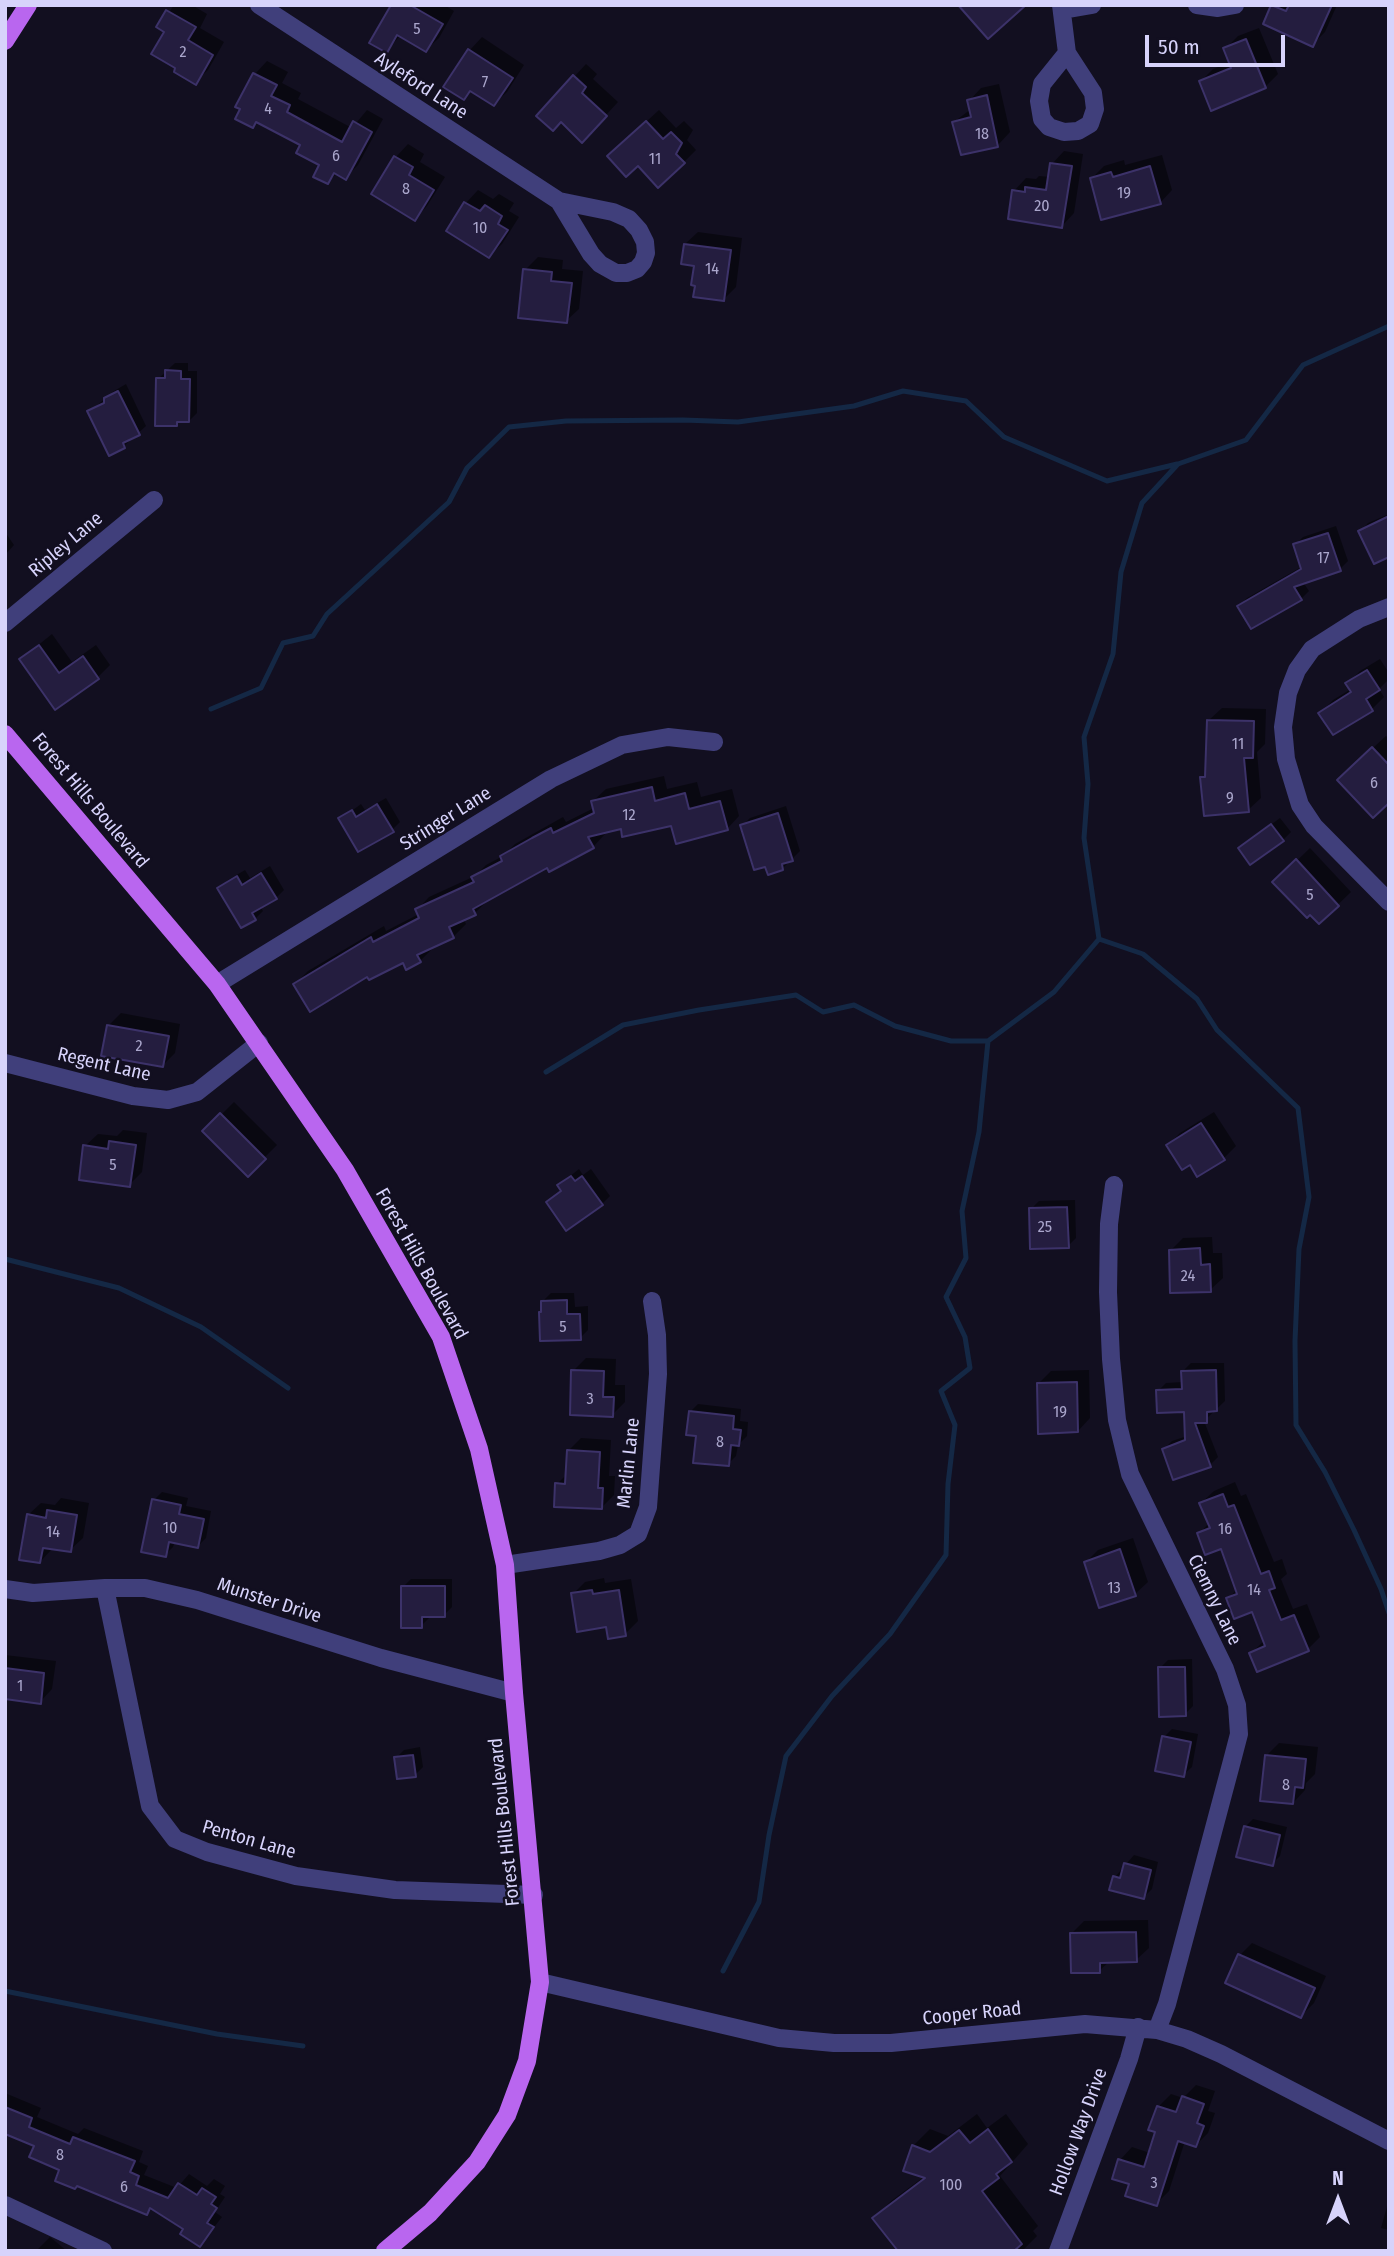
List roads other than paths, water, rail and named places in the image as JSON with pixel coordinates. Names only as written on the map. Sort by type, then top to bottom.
[{"type":"main road","points":[[5,41],[28,5]]},
{"type":"main road","name":"Forest Hills Boulevard","points":[[5,734],[218,984],[345,1170],[442,1337],[479,1449],[505,1565],[540,1982],[527,2060],[507,2115],[477,2162],[430,2213],[385,2251]]},
{"type":"street","name":"Ayleford Lane","points":[[260,5],[559,201],[613,212],[629,219],[645,242],[643,262],[637,269],[627,273],[616,273],[600,264],[559,201]]},
{"type":"street","points":[[1067,52],[1062,8],[1092,5]]},
{"type":"street","points":[[1197,5],[1218,8],[1235,5]]},
{"type":"street","name":"Ripley Lane","points":[[5,623],[154,500]]},
{"type":"street","points":[[1389,607],[1359,618],[1312,649],[1297,670],[1289,693],[1283,727],[1286,759],[1300,805],[1314,826],[1389,902]]},
{"type":"street","name":"Stringer Lane","points":[[218,984],[551,779],[622,745],[668,737],[714,742]]},
{"type":"street","name":"Regent Lane","points":[[5,1063],[133,1096],[168,1100],[197,1092],[259,1043]]},
{"type":"street","name":"Ciemny Lane","points":[[1114,1185],[1109,1224],[1108,1292],[1117,1420],[1130,1474],[1225,1669],[1237,1705],[1239,1734],[1167,2004],[1157,2030]]},
{"type":"street","name":"Marlin Lane","points":[[505,1565],[599,1551],[620,1545],[638,1534],[648,1507],[658,1374],[657,1335],[652,1301]]},
{"type":"street","name":"Penton Lane","points":[[105,1588],[149,1806],[175,1839],[207,1852],[296,1877],[395,1890],[534,1895]]},
{"type":"street","name":"Munster Drive","points":[[5,1590],[33,1592],[145,1588],[197,1600],[381,1658],[514,1693]]},
{"type":"street","name":"Cooper Road","points":[[540,1982],[779,2038],[834,2043],[891,2043],[1085,2024],[1157,2030],[1187,2039],[1221,2054],[1389,2141]]},
{"type":"street","name":"Hollow Way Drive","points":[[1058,2251],[1129,2059],[1138,2027]]},
{"type":"street","points":[[5,2205],[103,2251]]},
{"type":"waterway","points":[[723,1971],[759,1902],[769,1835],[786,1756],[832,1696],[890,1634],[946,1555],[948,1484],[955,1425],[941,1391],[970,1368],[965,1337],[946,1297],[966,1258],[962,1211],[979,1132],[988,1041],[1054,992],[1099,939],[1084,838],[1088,784],[1084,737],[1113,654],[1121,572],[1142,503],[1178,464],[1246,440],[1303,365],[1389,326]]},
{"type":"waterway","points":[[211,709],[261,688],[283,643],[313,636],[327,614],[449,502],[467,468],[509,427],[566,421],[738,422],[854,406],[903,391],[966,401],[1004,437],[1107,481],[1177,464]]},
{"type":"waterway","points":[[1099,939],[1143,954],[1197,999],[1217,1030],[1298,1108],[1309,1197],[1299,1249],[1295,1341],[1296,1425],[1325,1472],[1354,1530],[1389,1613]]},
{"type":"waterway","points":[[546,1072],[623,1025],[796,995],[823,1012],[854,1005],[895,1026],[951,1041],[988,1041]]},
{"type":"waterway","points":[[5,1259],[119,1288],[201,1327],[288,1388]]},
{"type":"waterway","points":[[5,1991],[217,2034],[303,2046]]}]
